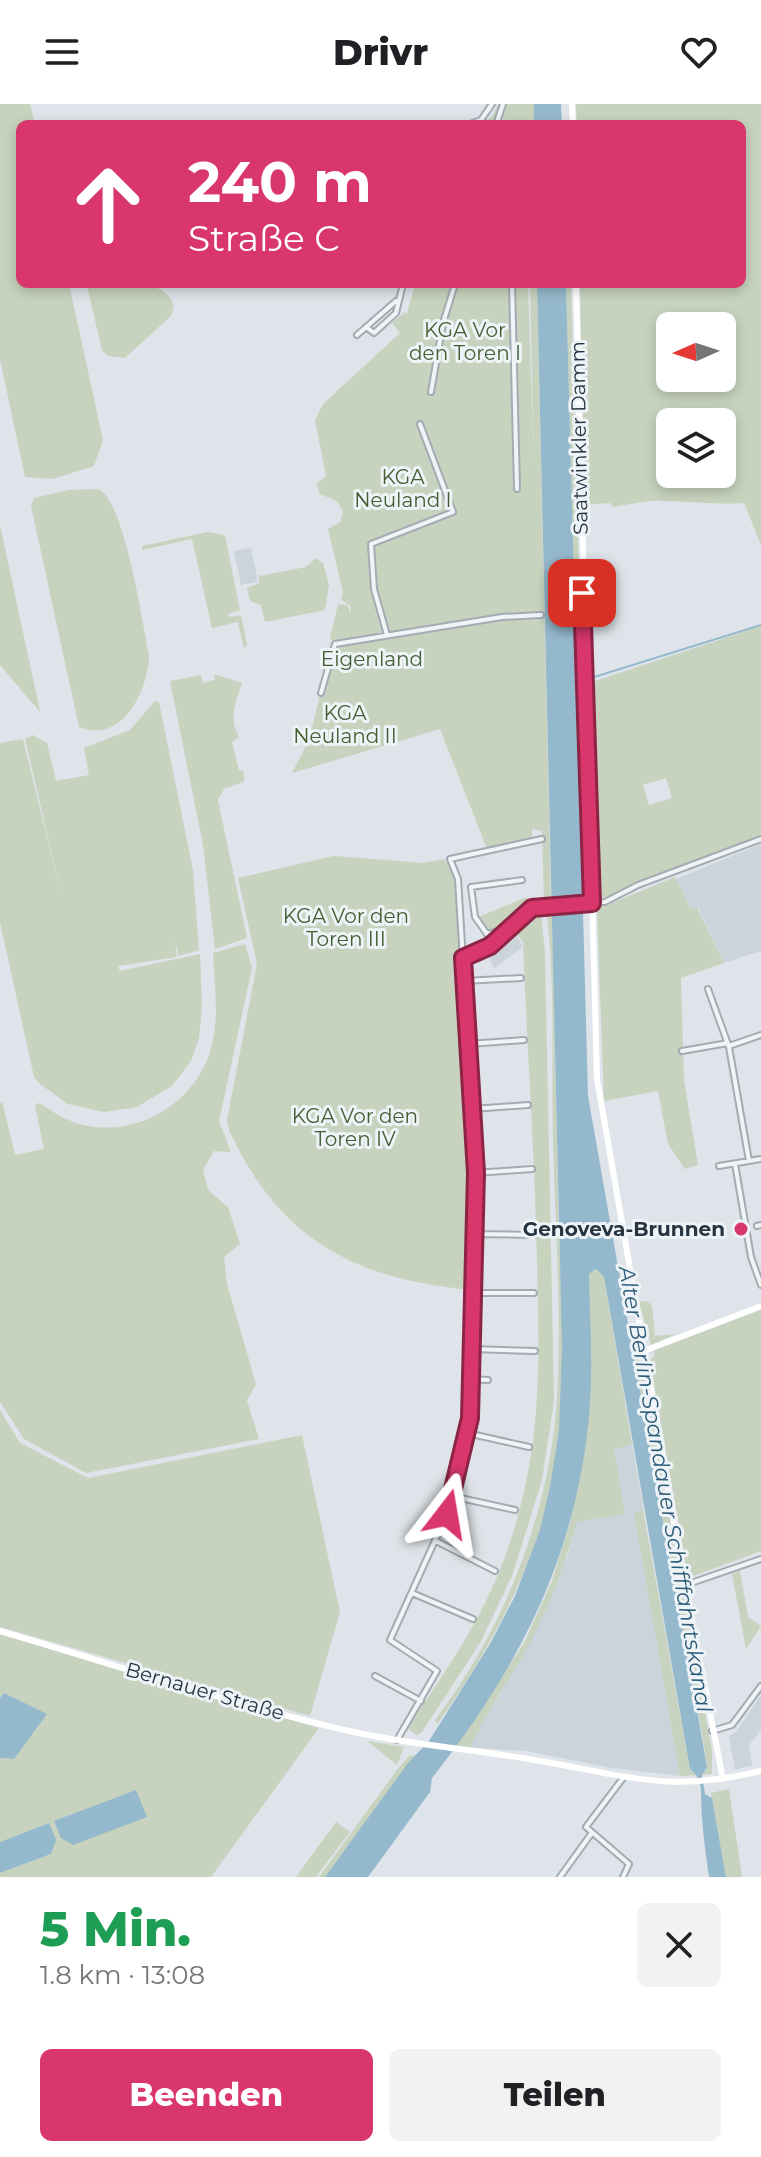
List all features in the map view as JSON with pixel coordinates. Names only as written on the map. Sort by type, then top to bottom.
[{"type":"main road","name":"Saatwinkler Damm","points":[[576,288],[590,903],[599,1092],[685,1585],[723,1779]]},
{"type":"main road","points":[[644,1351],[761,1306]]},
{"type":"main road","name":"Bernauer Straße","points":[[0,1631],[281,1713],[413,1743],[535,1760],[623,1778],[694,1783],[761,1771]]},
{"type":"street","points":[[366,327],[371,333],[380,329],[396,313],[402,288]]},
{"type":"street","points":[[431,392],[443,323],[454,288]]},
{"type":"street","points":[[512,288],[517,489]]},
{"type":"street","points":[[357,335],[398,299]]},
{"type":"street","points":[[387,635],[374,589],[371,544],[453,512],[420,424]]},
{"type":"street","points":[[321,693],[335,644],[502,617],[541,615]]},
{"type":"street","points":[[397,1740],[437,1671],[390,1640],[436,1541],[467,1433],[476,1173],[458,879],[450,859],[542,839]]},
{"type":"street","points":[[463,958],[490,946],[527,911],[545,905],[612,900],[638,885],[761,839]]},
{"type":"street","points":[[490,946],[487,934],[476,921],[471,887],[522,880]]},
{"type":"street","points":[[487,934],[506,930]]},
{"type":"street","points":[[464,981],[521,978]]},
{"type":"street","points":[[708,989],[728,1045],[749,1161]]},
{"type":"street","points":[[682,1051],[728,1045],[761,1035]]},
{"type":"street","points":[[468,1044],[524,1040]]},
{"type":"street","points":[[472,1109],[528,1105]]},
{"type":"street","points":[[719,1166],[761,1159]]},
{"type":"street","points":[[735,1164],[754,1226],[761,1285]]},
{"type":"street","points":[[476,1173],[532,1169]]},
{"type":"street","points":[[474,1234],[534,1235]]},
{"type":"street","points":[[472,1293],[534,1293]]},
{"type":"street","points":[[471,1349],[535,1351]]},
{"type":"street","points":[[470,1379],[488,1380]]},
{"type":"street","points":[[467,1433],[529,1447]]},
{"type":"street","points":[[451,1496],[515,1510]]},
{"type":"street","points":[[436,1541],[495,1571]]},
{"type":"street","points":[[685,1585],[761,1559]]},
{"type":"street","points":[[412,1593],[473,1619]]},
{"type":"street","points":[[375,1676],[421,1701]]},
{"type":"street","points":[[712,1731],[732,1725],[761,1686]]},
{"type":"street","points":[[623,1778],[586,1827],[629,1864],[623,1877]]},
{"type":"street","points":[[560,1877],[591,1834]]},
{"type":"shaded area","points":[[251,548],[258,582],[241,585],[234,551]]},
{"type":"shaded area","points":[[761,844],[761,951],[724,963],[698,907],[692,910],[676,879]]},
{"type":"shaded area","points":[[514,930],[523,947],[494,968],[487,953]]},
{"type":"shaded area","points":[[632,1444],[643,1505],[643,1510],[635,1512],[680,1776],[612,1768],[526,1751],[470,1748],[483,1719],[501,1693],[567,1557],[577,1522],[614,1449]]},
{"type":"shaded area","points":[[761,1695],[761,1730],[749,1745],[752,1765],[735,1770],[729,1736],[736,1732]]},
{"type":"green space","points":[[0,104],[30,104],[34,120],[16,120],[16,288],[70,288],[103,440],[94,466],[53,479],[25,477],[0,359]]},
{"type":"green space","points":[[498,104],[534,104],[534,120],[487,120],[492,117]]},
{"type":"green space","points":[[576,104],[761,104],[761,545],[744,503],[656,501],[613,507],[610,503],[584,505],[580,288],[746,288],[746,120],[577,120]]},
{"type":"green space","points":[[158,288],[169,296],[174,306],[171,316],[125,358],[108,356],[102,350],[88,290]]},
{"type":"green space","points":[[414,288],[528,288],[534,469],[530,288],[537,288],[551,901],[544,901],[542,831],[532,829],[533,842],[487,849],[440,729],[292,773],[309,740],[333,642],[330,638],[338,604],[347,605],[351,615],[350,606],[341,599],[343,592],[328,529],[340,522],[343,512],[337,501],[320,494],[316,484],[326,476],[315,420],[323,404],[400,333],[392,323],[405,312],[407,314]]},
{"type":"green space","points":[[566,288],[571,288],[588,900],[582,900]]},
{"type":"green space","points":[[98,489],[108,498],[124,538],[149,654],[144,683],[130,710],[108,728],[95,730],[79,727],[31,506],[34,498],[69,490]]},
{"type":"green space","points":[[0,525],[40,711],[40,712],[0,665]]},
{"type":"green space","points":[[208,532],[225,535],[240,610],[228,614],[229,617],[241,615],[247,644],[244,649],[238,622],[212,628],[192,539],[142,550],[142,546]]},
{"type":"green space","points":[[316,558],[323,563],[329,585],[325,610],[265,622],[261,605],[250,601],[247,588],[259,583],[259,576],[306,567]]},
{"type":"green space","points":[[761,626],[761,836],[631,885],[611,897],[597,899],[589,683]],"holes":[[[666,778],[672,798],[649,805],[643,785]]]},
{"type":"green space","points":[[214,674],[242,683],[234,717],[239,737],[232,742],[239,771],[243,771],[245,781],[224,789],[218,800],[247,938],[215,949],[203,845],[170,681],[201,675],[203,683],[215,680]]},
{"type":"green space","points":[[155,701],[159,702],[193,870],[199,950],[179,956],[175,941],[177,957],[118,966],[120,971],[200,954],[202,1007],[199,1038],[191,1061],[172,1086],[137,1107],[104,1112],[68,1104],[34,1077],[0,922],[0,743],[23,739],[62,898],[25,739],[33,735],[47,743],[56,781],[89,775],[84,748],[130,730]]},
{"type":"green space","name":"KGA Vor den Toren IV","points":[[334,856],[423,863],[444,859],[451,867],[456,885],[461,954],[473,1233],[471,1290],[391,1276],[325,1247],[297,1226],[271,1199],[249,1168],[229,1130],[227,1120],[257,964],[238,878]]},
{"type":"green space","points":[[675,877],[691,909],[697,907],[724,963],[681,978],[684,1080],[698,1165],[685,1169],[668,1144],[658,1091],[604,1101],[597,909]]},
{"type":"green space","points":[[527,897],[527,908],[508,926],[485,931],[476,918]]},
{"type":"green space","points":[[546,908],[552,908],[563,1346],[557,1458],[540,1530],[520,1581],[483,1654],[437,1724],[435,1720],[481,1650],[517,1574],[531,1535],[551,1453],[558,1378],[559,1310],[552,994]]},
{"type":"green space","points":[[533,914],[541,914],[545,952],[554,1401],[542,1480],[512,1576],[480,1643],[422,1732],[417,1735],[407,1728],[469,1633],[499,1572],[524,1494],[531,1457],[538,1382],[536,1223],[523,942],[514,930]]},
{"type":"green space","points":[[245,944],[252,968],[219,1121],[231,1152],[214,1151],[203,1170],[208,1190],[228,1207],[240,1244],[224,1257],[227,1284],[256,1384],[247,1401],[259,1439],[86,1473],[24,1439],[0,1402],[0,1104],[2,1101],[15,1155],[44,1149],[35,1105],[39,1103],[72,1121],[95,1127],[135,1124],[171,1106],[198,1077],[213,1040],[216,1008],[213,953]]},
{"type":"green space","points":[[596,1269],[604,1277],[632,1444],[614,1450],[625,1514],[577,1522],[553,1594],[529,1645],[470,1748],[456,1745],[524,1643],[552,1581],[570,1523],[590,1406],[589,1274]]},
{"type":"green space","points":[[646,1301],[652,1305],[655,1336],[676,1334],[651,1345],[639,1302]]},
{"type":"green space","points":[[761,1310],[761,1551],[688,1578],[650,1361],[655,1354],[652,1351]]},
{"type":"green space","points":[[635,1327],[712,1751],[712,1774],[702,1775],[707,1767],[704,1746],[628,1328]]},
{"type":"green space","points":[[0,1410],[20,1443],[88,1478],[302,1435],[340,1612],[310,1716],[0,1627]]},
{"type":"green space","points":[[643,1510],[690,1769],[697,1775],[680,1776],[634,1512]]},
{"type":"green space","points":[[740,1571],[748,1617],[761,1626],[746,1649],[732,1574]]},
{"type":"green space","points":[[0,1634],[319,1728],[211,1877],[0,1877],[0,1873],[51,1854],[49,1823],[0,1842],[0,1758],[14,1759],[4,1693],[0,1698]]},
{"type":"green space","points":[[367,1741],[404,1747],[397,1765]]},
{"type":"green space","points":[[415,1755],[325,1877],[319,1877],[397,1770],[409,1756]]},
{"type":"green space","points":[[729,1789],[742,1877],[726,1877],[711,1793]]},
{"type":"green space","points":[[336,1822],[350,1832],[316,1877],[296,1877]]},
{"type":"water","points":[[534,104],[561,104],[562,120],[534,120]]},
{"type":"water","points":[[537,288],[566,288],[588,1096],[672,1573],[675,1573],[707,1767],[702,1775],[705,1794],[712,1798],[726,1877],[709,1877],[700,1785],[690,1769],[604,1277],[596,1269],[589,1274],[591,1388],[580,1476],[569,1524],[536,1614],[490,1697],[432,1778],[430,1792],[368,1877],[325,1877],[408,1763],[429,1741],[490,1644],[515,1596],[540,1530],[550,1487],[559,1430],[562,1348]]},
{"type":"water","points":[[4,1693],[47,1714],[14,1759],[0,1758],[0,1698]]},
{"type":"water","points":[[136,1790],[147,1817],[73,1845],[61,1838],[54,1821]]},
{"type":"water","points":[[49,1823],[56,1840],[51,1854],[0,1873],[0,1842]]},
{"type":"waterway","points":[[591,678],[761,625]]},
{"type":"place","name":"Genoveva-Brunnen","points":[[741,1229]]},
{"type":"route","points":[[447,1514],[470,1418],[476,1173],[463,958],[490,946],[532,908],[592,903],[582,593]]},
{"type":"park label","name":"KGA Vor den Toren I","points":[[465,342]]},
{"type":"park label","name":"KGA Neuland I","points":[[403,488]]},
{"type":"park label","name":"Eigenland","points":[[372,659]]},
{"type":"park label","name":"KGA Neuland II","points":[[345,724]]},
{"type":"park label","name":"KGA Vor den Toren III","points":[[346,928]]},
{"type":"water label","name":"Alter Berlin-Spandauer Schifffahrtskanal","points":[[666,1489]]}]
